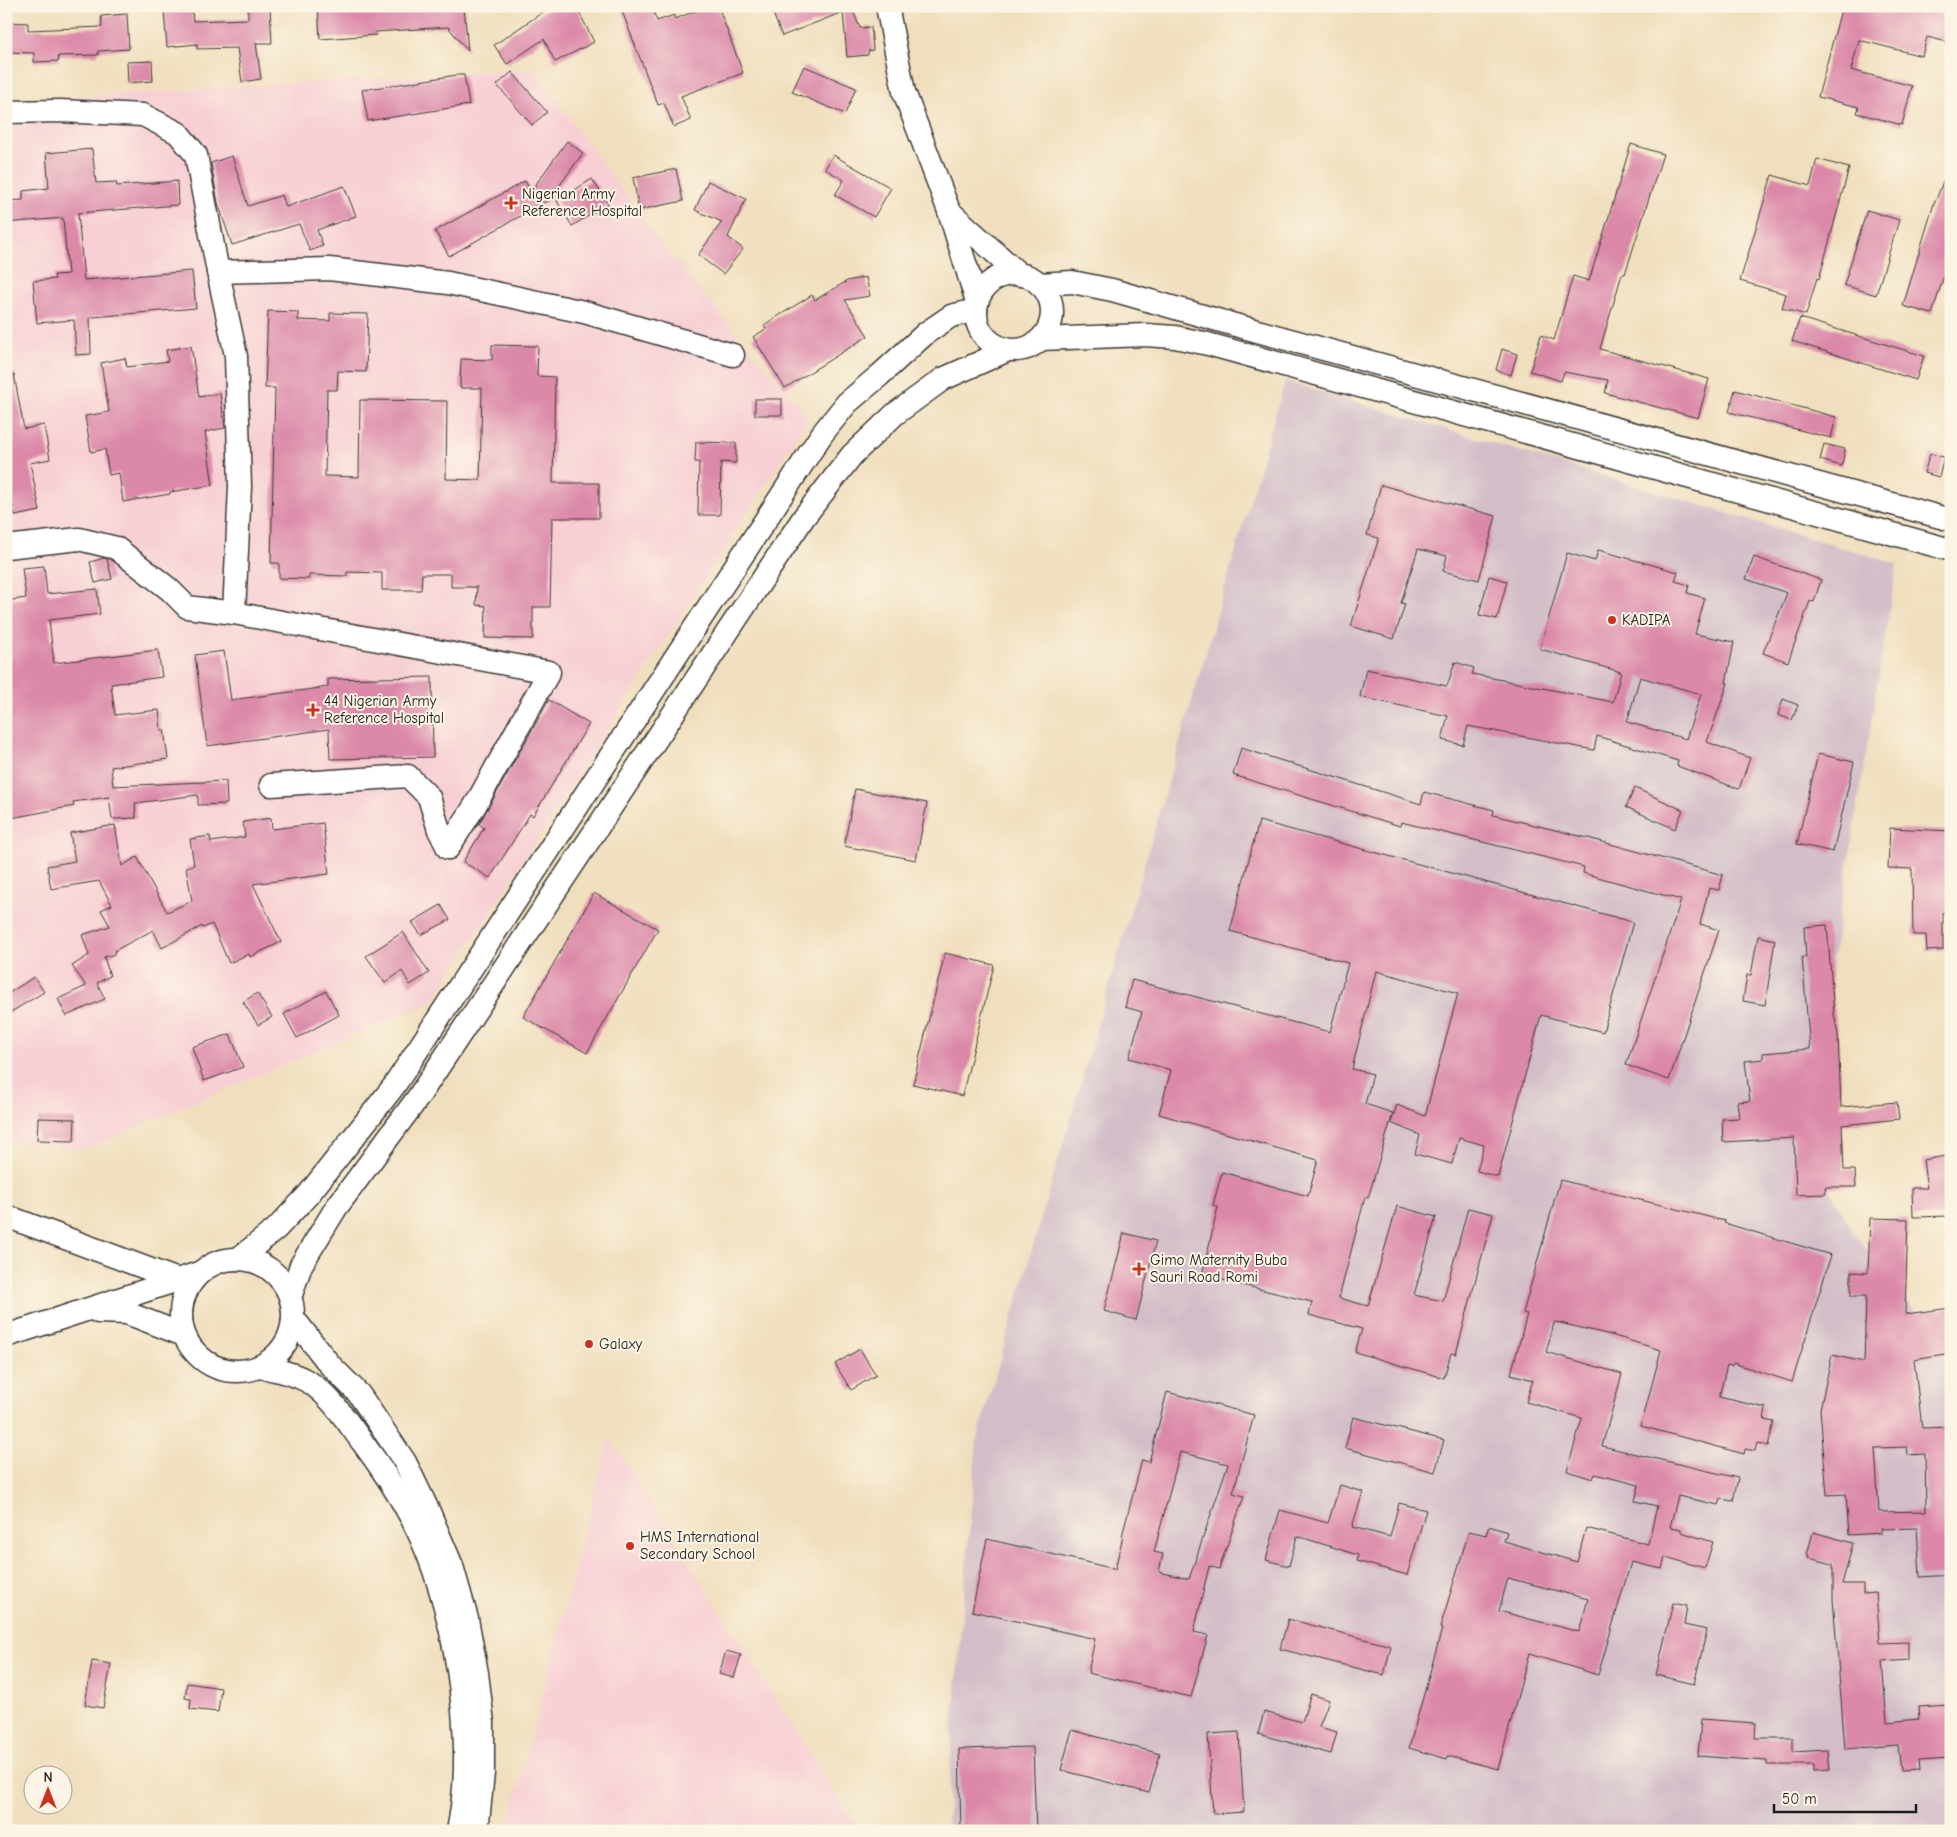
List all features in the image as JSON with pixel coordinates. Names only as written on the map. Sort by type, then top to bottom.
[{"type":"street","points":[[887,6],[904,92],[949,212],[976,306],[978,324],[985,337],[997,346],[1008,350],[1020,350],[1032,346],[1041,339],[1048,329],[1052,316],[1051,303],[1046,291],[949,212]]},
{"type":"street","points":[[6,112],[60,111],[143,115],[178,133],[196,155],[236,356],[240,487],[234,613]]},
{"type":"street","points":[[218,272],[329,269],[448,283],[584,312],[734,355]]},
{"type":"street","points":[[238,1259],[276,1229],[308,1195],[394,1086],[822,434],[848,402],[880,376],[926,333],[950,316],[976,306],[983,290],[993,280],[1006,275],[1072,282],[1112,290],[1254,331],[1951,520]]},
{"type":"street","points":[[1041,339],[1145,335],[1174,337],[1208,344],[1951,550]]},
{"type":"street","points":[[290,1295],[302,1265],[336,1208],[417,1099],[804,517],[852,455],[895,414],[943,379],[1008,350]]},
{"type":"street","points":[[6,548],[79,539],[116,548],[169,589],[187,607],[234,613],[549,672],[476,804],[448,848],[439,830],[428,797],[408,776],[271,785]]},
{"type":"street","points":[[6,1216],[178,1280]]},
{"type":"street","points":[[238,1259],[251,1261],[275,1273],[284,1283],[290,1295],[294,1318],[291,1334],[284,1348],[273,1359],[260,1367],[250,1370],[233,1371],[216,1367],[201,1358],[189,1345],[184,1335],[181,1318],[182,1302],[189,1286],[199,1274],[211,1266],[224,1261],[238,1259]]},
{"type":"street","points":[[7,1334],[199,1274]]},
{"type":"street","points":[[68,1315],[127,1312],[184,1335]]},
{"type":"street","points":[[294,1318],[330,1365],[359,1394],[405,1462],[430,1512],[452,1566],[467,1619],[477,1673],[483,1723],[483,1773],[476,1831]]},
{"type":"street","points":[[260,1367],[281,1370],[308,1382],[335,1405],[381,1466],[416,1528],[434,1572],[449,1623],[459,1676],[464,1724],[464,1772],[458,1831]]},
{"type":"shaded area","name":"44 Nigerian Army Reference Hospital","points":[[533,69],[665,249],[808,418],[432,1002],[84,1149],[6,1139],[6,101]]},
{"type":"shaded area","points":[[1285,381],[1897,564],[1803,1141],[1854,1233],[1951,1356],[1951,1831],[947,1831],[952,1735],[977,1439]]},
{"type":"shaded area","name":"HMS International Secondary School","points":[[609,1437],[748,1655],[859,1831],[507,1831]]},
{"type":"building","points":[[318,6],[464,6],[468,51],[448,27],[375,32],[376,35],[320,39]]},
{"type":"building","points":[[552,6],[576,6],[594,42],[555,62],[544,39],[507,64],[494,45]]},
{"type":"building","points":[[620,6],[651,6],[657,21],[674,15],[675,19],[708,6],[718,6],[743,73],[681,96],[691,120],[674,127],[664,103],[658,105]]},
{"type":"building","points":[[770,6],[855,6],[852,8],[860,28],[871,27],[873,50],[868,51],[868,55],[847,57],[843,12],[782,36]]},
{"type":"building","points":[[1842,6],[1929,6],[1951,12],[1951,43],[1927,37],[1922,56],[1859,40],[1851,70],[1912,86],[1902,125],[1857,113],[1859,107],[1818,97]]},
{"type":"building","points":[[270,7],[272,43],[256,43],[261,79],[242,82],[237,48],[197,49],[197,44],[167,47],[164,12],[192,10],[193,21],[248,19],[248,8]]},
{"type":"building","points":[[127,14],[129,49],[98,51],[98,55],[58,56],[59,61],[34,62],[34,53],[6,52],[6,22],[28,23],[28,30],[102,27],[101,16]]},
{"type":"building","points":[[152,61],[153,81],[128,83],[127,62]]},
{"type":"building","points":[[804,66],[856,88],[845,114],[792,92]]},
{"type":"building","points":[[512,72],[547,112],[532,125],[497,85]]},
{"type":"building","points":[[464,75],[469,105],[368,121],[362,90]]},
{"type":"building","points":[[567,141],[583,153],[549,200],[449,256],[435,231],[525,181],[531,191]]},
{"type":"building","points":[[1631,144],[1663,154],[1625,274],[1622,274],[1600,349],[1709,379],[1698,418],[1605,393],[1608,380],[1564,372],[1561,381],[1530,371],[1541,335],[1554,340],[1573,276],[1589,281]]},
{"type":"building","points":[[92,149],[96,183],[116,182],[117,186],[177,181],[178,205],[78,213],[84,280],[192,271],[196,308],[90,318],[91,354],[76,355],[74,320],[37,323],[33,281],[55,279],[54,275],[68,274],[63,218],[6,223],[6,201],[23,200],[23,191],[49,188],[46,153]]},
{"type":"building","points":[[833,155],[891,188],[874,217],[835,195],[844,180],[825,169]]},
{"type":"building","points":[[232,156],[248,206],[282,195],[286,207],[344,186],[356,216],[317,230],[323,246],[310,251],[299,224],[232,245],[218,203],[211,163]]},
{"type":"building","points":[[1817,159],[1849,168],[1819,279],[1817,278],[1806,315],[1782,308],[1786,294],[1740,281],[1772,175],[1810,186]]},
{"type":"building","points":[[1949,166],[1951,166],[1951,253],[1932,314],[1903,306],[1935,200]]},
{"type":"building","points":[[676,169],[683,201],[639,210],[633,178]]},
{"type":"building","points":[[592,179],[608,204],[572,226],[557,201]]},
{"type":"building","points":[[708,181],[746,199],[728,237],[743,249],[723,274],[698,255],[722,222],[695,210]]},
{"type":"building","points":[[1867,210],[1899,220],[1876,295],[1844,285]]},
{"type":"building","points":[[866,277],[870,296],[845,300],[868,336],[785,388],[753,337],[766,329],[764,325],[812,295],[815,300],[847,281]]},
{"type":"building","points":[[268,311],[298,312],[298,320],[330,321],[330,313],[368,314],[366,372],[338,371],[337,390],[327,390],[325,476],[359,477],[360,400],[447,401],[446,479],[480,480],[482,388],[460,388],[461,359],[492,360],[492,345],[538,346],[537,376],[555,377],[553,483],[599,483],[599,518],[552,518],[550,607],[533,607],[533,639],[485,638],[486,606],[476,605],[477,587],[451,587],[451,574],[422,574],[421,590],[382,590],[382,573],[347,572],[347,576],[309,575],[309,579],[279,578],[279,563],[271,563],[275,388],[265,388]]},
{"type":"building","points":[[1800,318],[1924,356],[1916,380],[1792,341]]},
{"type":"building","points":[[191,346],[199,397],[220,393],[225,428],[205,432],[213,485],[123,502],[119,473],[109,475],[105,449],[91,452],[85,416],[109,412],[101,363],[125,358],[127,367],[168,361],[166,350]]},
{"type":"building","points":[[1502,349],[1517,354],[1511,375],[1496,370]]},
{"type":"building","points":[[14,374],[24,429],[44,425],[50,459],[30,463],[40,511],[15,516],[6,472],[6,375]]},
{"type":"building","points":[[1735,390],[1836,417],[1831,438],[1729,412]]},
{"type":"building","points":[[755,399],[782,399],[782,415],[755,415]]},
{"type":"building","points":[[696,442],[736,443],[736,463],[721,462],[720,515],[698,515],[699,462],[695,462]]},
{"type":"building","points":[[1824,444],[1845,449],[1842,466],[1820,460]]},
{"type":"building","points":[[1930,454],[1944,457],[1939,477],[1924,473]]},
{"type":"building","points":[[1381,485],[1496,516],[1479,580],[1443,571],[1447,556],[1418,549],[1401,603],[1405,604],[1394,639],[1351,626],[1379,538],[1367,535]]},
{"type":"building","points":[[1598,550],[1678,572],[1675,581],[1689,585],[1687,593],[1705,598],[1695,634],[1734,642],[1726,683],[1728,683],[1707,742],[1750,758],[1739,789],[1677,766],[1678,761],[1597,736],[1594,750],[1468,726],[1463,745],[1442,740],[1448,716],[1360,697],[1366,669],[1447,686],[1455,662],[1474,668],[1472,674],[1613,702],[1621,672],[1540,649],[1567,553],[1595,561]],"holes":[[[1640,677],[1701,694],[1686,739],[1627,722]]]},
{"type":"building","points":[[1754,557],[1821,580],[1814,602],[1810,601],[1788,662],[1763,653],[1787,593],[1746,579]]},
{"type":"building","points":[[104,558],[107,559],[112,579],[95,583],[90,562]]},
{"type":"building","points":[[44,566],[47,594],[97,589],[100,614],[49,620],[54,663],[158,650],[162,677],[111,684],[115,715],[159,710],[161,730],[164,730],[168,759],[111,767],[113,786],[226,781],[227,804],[198,805],[198,795],[135,803],[136,818],[112,819],[109,797],[73,802],[74,806],[6,819],[6,601],[26,598],[22,568]]},
{"type":"building","points":[[1489,576],[1507,581],[1497,619],[1479,615]]},
{"type":"building","points":[[224,651],[231,700],[328,687],[328,679],[432,677],[433,757],[330,759],[329,729],[207,746],[195,655]]},
{"type":"building","points":[[1783,699],[1798,705],[1792,720],[1778,715]]},
{"type":"building","points":[[549,700],[589,724],[533,816],[530,814],[490,878],[463,862],[484,828],[479,824]]},
{"type":"building","points":[[1241,748],[1421,804],[1424,792],[1494,810],[1493,815],[1592,839],[1723,875],[1719,890],[1709,888],[1700,924],[1719,930],[1669,1080],[1626,1065],[1681,900],[1583,873],[1584,867],[1401,822],[1400,826],[1233,775]]},
{"type":"building","points":[[1818,754],[1854,762],[1833,852],[1797,844]]},
{"type":"building","points":[[1635,788],[1683,810],[1675,829],[1626,807]]},
{"type":"building","points":[[855,789],[927,803],[916,860],[844,846]]},
{"type":"building","points":[[271,818],[272,829],[323,823],[329,874],[253,884],[281,942],[250,957],[249,954],[229,963],[212,924],[203,928],[202,926],[162,948],[153,930],[114,951],[115,954],[104,957],[110,976],[97,983],[105,999],[66,1016],[58,999],[86,986],[72,966],[89,955],[82,935],[110,926],[101,910],[112,905],[99,881],[51,889],[47,866],[75,861],[70,833],[115,825],[122,866],[137,857],[167,912],[192,901],[186,867],[194,865],[190,839],[210,836],[211,842],[245,837],[243,822]]},
{"type":"building","points":[[1259,821],[1633,922],[1603,1032],[1541,1015],[1498,1177],[1477,1171],[1484,1145],[1459,1138],[1452,1164],[1415,1154],[1420,1135],[1391,1123],[1397,1105],[1425,1116],[1458,993],[1376,971],[1352,1069],[1373,1074],[1365,1104],[1393,1113],[1368,1198],[1365,1197],[1339,1298],[1368,1306],[1397,1206],[1436,1217],[1414,1295],[1443,1301],[1468,1208],[1493,1214],[1456,1354],[1451,1353],[1444,1378],[1355,1352],[1362,1329],[1309,1315],[1312,1302],[1202,1275],[1218,1207],[1213,1205],[1222,1172],[1308,1196],[1318,1160],[1159,1114],[1171,1070],[1129,1058],[1142,1012],[1125,1007],[1132,980],[1330,1032],[1348,963],[1230,931]]},
{"type":"building","points":[[1890,828],[1951,831],[1951,912],[1943,912],[1943,950],[1927,951],[1926,935],[1913,935],[1912,869],[1888,868]]},
{"type":"building","points":[[594,893],[658,929],[587,1053],[523,1017]]},
{"type":"building","points":[[441,905],[450,920],[421,935],[412,922]]},
{"type":"building","points":[[1827,925],[1834,1014],[1838,1034],[1841,1107],[1897,1102],[1899,1119],[1842,1125],[1844,1170],[1855,1170],[1856,1187],[1825,1187],[1826,1194],[1796,1195],[1794,1138],[1723,1142],[1722,1119],[1739,1118],[1737,1102],[1750,1101],[1745,1061],[1763,1059],[1763,1053],[1810,1049],[1802,957],[1806,957],[1804,927]]},
{"type":"building","points":[[403,932],[429,973],[410,985],[402,971],[385,983],[366,956]]},
{"type":"building","points":[[1758,936],[1775,940],[1765,1005],[1743,1001],[1747,975],[1751,975]]},
{"type":"building","points":[[945,953],[994,965],[962,1096],[913,1084]]},
{"type":"building","points":[[34,977],[44,992],[6,1015],[6,995]]},
{"type":"building","points":[[326,991],[339,1015],[297,1038],[284,1014]]},
{"type":"building","points":[[257,993],[272,1017],[258,1025],[243,1002]]},
{"type":"building","points":[[230,1034],[243,1067],[204,1081],[192,1047]]},
{"type":"building","points":[[38,1118],[75,1119],[74,1141],[37,1140]]},
{"type":"building","points":[[1951,1155],[1951,1216],[1913,1217],[1912,1188],[1927,1188],[1923,1160]]},
{"type":"building","points":[[1560,1180],[1725,1221],[1724,1223],[1831,1255],[1792,1382],[1733,1363],[1732,1366],[1727,1365],[1719,1397],[1766,1408],[1764,1420],[1774,1422],[1768,1446],[1757,1443],[1755,1451],[1745,1449],[1744,1454],[1641,1426],[1661,1350],[1611,1335],[1554,1323],[1546,1352],[1622,1374],[1602,1446],[1738,1478],[1733,1501],[1721,1499],[1719,1505],[1678,1496],[1670,1527],[1681,1529],[1681,1532],[1713,1542],[1705,1568],[1665,1557],[1662,1569],[1631,1562],[1598,1675],[1529,1654],[1498,1769],[1448,1756],[1447,1759],[1409,1748],[1442,1629],[1440,1628],[1469,1531],[1486,1535],[1489,1526],[1507,1532],[1504,1541],[1577,1562],[1586,1528],[1648,1544],[1657,1506],[1635,1501],[1639,1485],[1595,1474],[1593,1479],[1567,1471],[1582,1418],[1526,1402],[1533,1380],[1511,1374],[1527,1314],[1523,1313]],"holes":[[[1508,1578],[1588,1599],[1579,1632],[1499,1611]]]},
{"type":"building","points":[[1870,1218],[1908,1219],[1905,1314],[1951,1308],[1951,1353],[1914,1359],[1922,1428],[1951,1427],[1951,1575],[1920,1577],[1917,1528],[1881,1529],[1881,1533],[1849,1535],[1846,1494],[1827,1495],[1820,1409],[1832,1355],[1864,1362],[1866,1296],[1851,1296],[1851,1272],[1868,1273]],"holes":[[[1907,1447],[1908,1455],[1925,1454],[1926,1511],[1879,1512],[1875,1448]]]},
{"type":"building","points":[[1124,1233],[1156,1241],[1136,1320],[1104,1311]]},
{"type":"building","points":[[860,1349],[876,1375],[851,1390],[835,1364]]},
{"type":"building","points":[[1167,1392],[1254,1415],[1233,1493],[1244,1496],[1219,1569],[1209,1566],[1194,1632],[1208,1635],[1191,1697],[1088,1673],[1095,1639],[972,1611],[987,1539],[1115,1569],[1142,1460],[1149,1462]],"holes":[[[1180,1452],[1228,1464],[1189,1579],[1159,1572],[1163,1554],[1154,1552]]]},
{"type":"building","points":[[1353,1417],[1444,1440],[1435,1472],[1345,1448]]},
{"type":"building","points":[[1340,1485],[1363,1492],[1352,1527],[1390,1537],[1399,1503],[1426,1510],[1407,1575],[1357,1561],[1358,1555],[1297,1536],[1289,1566],[1266,1560],[1280,1510],[1328,1523]]},
{"type":"building","points":[[1813,1532],[1853,1543],[1842,1584],[1863,1584],[1863,1594],[1876,1593],[1880,1643],[1908,1642],[1908,1660],[1882,1662],[1887,1722],[1919,1719],[1918,1706],[1951,1704],[1951,1758],[1917,1760],[1918,1770],[1901,1771],[1898,1745],[1845,1749],[1833,1599],[1833,1564],[1808,1558],[1809,1555],[1807,1555]]},
{"type":"building","points":[[1673,1603],[1687,1606],[1684,1625],[1707,1630],[1694,1684],[1656,1675]]},
{"type":"building","points":[[1288,1619],[1391,1646],[1384,1675],[1280,1649]]},
{"type":"building","points":[[726,1651],[741,1655],[734,1678],[719,1674]]},
{"type":"building","points":[[92,1661],[111,1664],[103,1708],[85,1705]]},
{"type":"building","points":[[187,1683],[221,1688],[218,1712],[190,1709],[191,1699],[185,1698]]},
{"type":"building","points":[[1311,1694],[1329,1700],[1319,1727],[1337,1732],[1331,1754],[1258,1734],[1264,1712],[1302,1722]]},
{"type":"building","points":[[1701,1719],[1756,1723],[1755,1738],[1793,1738],[1793,1752],[1828,1750],[1830,1770],[1813,1771],[1813,1765],[1767,1765],[1767,1761],[1698,1756]]},
{"type":"building","points":[[1072,1730],[1160,1754],[1149,1793],[1061,1770]]},
{"type":"building","points":[[1239,1732],[1244,1812],[1213,1814],[1208,1734]]},
{"type":"building","points":[[1033,1747],[1036,1830],[961,1831],[959,1749]]},
{"type":"place","name":"Nigerian Army Reference Hospital","points":[[511,203]]},
{"type":"place","name":"KADIPA","points":[[1612,620]]},
{"type":"place","name":"44 Nigerian Army Reference Hospital","points":[[313,710]]},
{"type":"place","name":"Gimo Maternity Buba Sauri Road Romi","points":[[1139,1269]]},
{"type":"place","name":"Galaxy","points":[[589,1344]]},
{"type":"place","name":"HMS International Secondary School","points":[[630,1546]]}]
